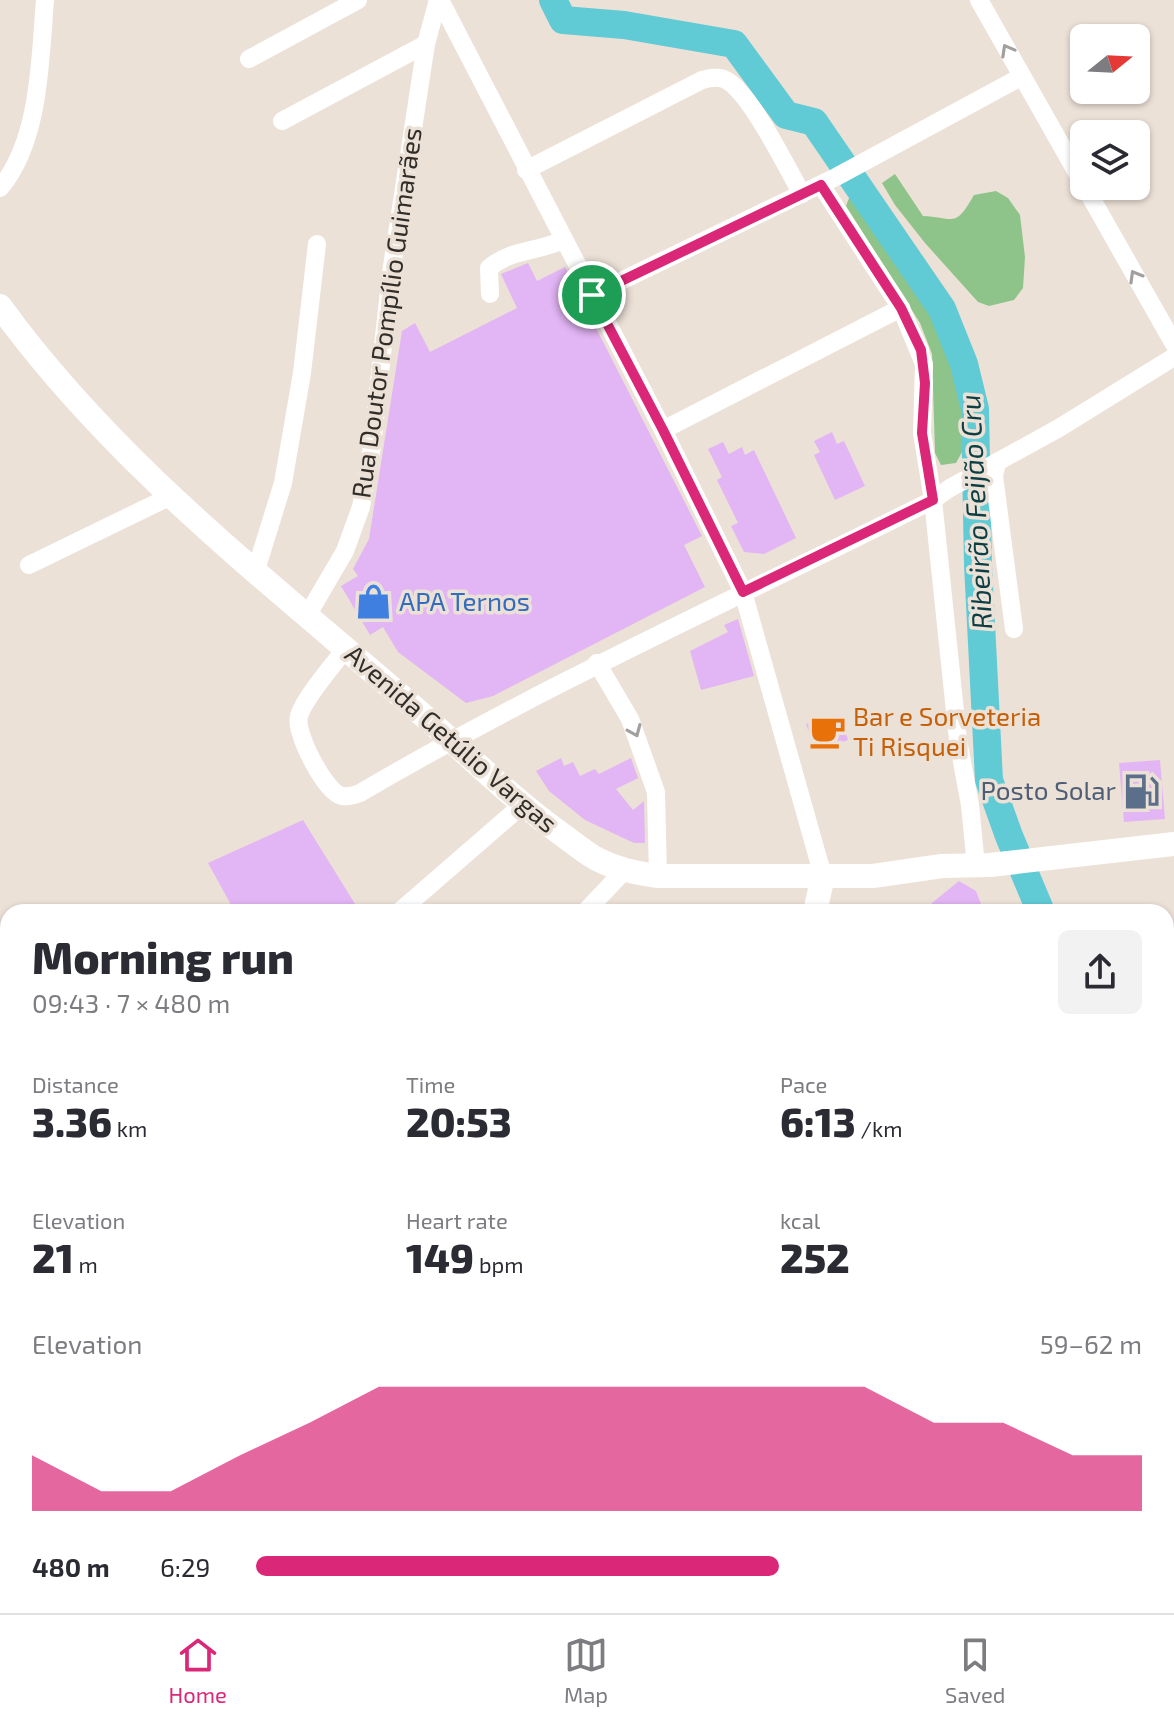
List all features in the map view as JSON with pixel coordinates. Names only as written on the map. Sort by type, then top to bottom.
[{"type":"main road","name":"Avenida Getúlio Vargas","points":[[0,306],[97,421],[213,536],[451,739],[521,806],[593,857],[624,871],[658,876],[873,876],[942,866],[983,865],[1174,844]]},
{"type":"main road","points":[[817,904],[823,876]]},
{"type":"street","points":[[0,188],[21,157],[30,124],[40,68],[45,0]]},
{"type":"street","points":[[249,59],[358,0]]},
{"type":"street","points":[[439,0],[663,430],[743,592],[823,876]]},
{"type":"street","name":"Rua Doutor Pompílio Guimarães","points":[[307,616],[345,551],[361,507],[372,446],[391,273],[426,44],[439,0]]},
{"type":"street","points":[[979,0],[1174,344]]},
{"type":"street","points":[[282,121],[426,44]]},
{"type":"street","points":[[526,170],[702,80],[714,77],[726,80],[743,94],[802,194]]},
{"type":"street","points":[[592,295],[828,181],[1021,77]]},
{"type":"street","points":[[828,181],[901,308],[924,364],[922,433],[933,500],[958,740],[983,865]]},
{"type":"street","points":[[490,294],[489,268],[501,258],[516,252],[547,248],[563,240]]},
{"type":"street","points":[[256,570],[283,483],[302,373],[317,244]]},
{"type":"street","points":[[663,430],[901,308]]},
{"type":"street","points":[[346,648],[300,713],[298,721],[304,744],[331,790],[341,796],[360,793],[451,739],[597,663],[933,500],[1174,357]]},
{"type":"street","points":[[992,464],[1014,629]]},
{"type":"street","points":[[29,565],[171,496]]},
{"type":"street","points":[[597,663],[630,719],[656,792],[658,876]]},
{"type":"street","points":[[408,904],[521,806]]},
{"type":"street","points":[[593,904],[624,871]]},
{"type":"green space","points":[[895,174],[923,216],[954,219],[963,212],[974,195],[996,191],[1008,198],[1020,215],[1025,257],[1023,288],[1014,300],[989,306],[978,302],[895,205],[882,183]]},
{"type":"green space","points":[[851,193],[859,195],[937,310],[958,362],[968,395],[969,425],[967,443],[956,463],[941,465],[935,453],[932,354],[920,323],[846,206]]},
{"type":"building","points":[[528,263],[537,281],[565,267],[702,536],[684,545],[705,587],[493,696],[466,703],[398,652],[383,627],[370,635],[341,586],[358,576],[353,569],[369,539],[402,331],[415,323],[430,352],[517,308],[501,274]]},
{"type":"building","points":[[832,432],[837,444],[844,441],[865,486],[835,500],[814,455],[820,452],[814,441]]},
{"type":"building","points":[[723,442],[729,454],[742,447],[745,455],[754,450],[796,538],[764,554],[744,552],[731,526],[738,523],[717,480],[722,477],[708,449]]},
{"type":"building","points":[[738,619],[754,676],[701,690],[690,651],[728,632],[724,625]]},
{"type":"building","name":"Bar e Sorveteria Ti Risquei","points":[[840,715],[848,740],[816,752],[806,724]]},
{"type":"building","points":[[561,758],[564,766],[573,762],[580,776],[595,769],[599,774],[631,758],[638,778],[616,789],[633,810],[644,801],[645,843],[634,843],[585,820],[549,791],[536,771]]},
{"type":"building","name":"Posto Solar","points":[[1160,760],[1165,819],[1124,822],[1119,763]]},
{"type":"building","points":[[303,820],[355,904],[231,904],[208,863]]},
{"type":"building","points":[[959,881],[976,891],[981,904],[931,904]]},
{"type":"waterway","name":"Ribeirão Feijão Cru","points":[[553,0],[563,20],[624,25],[734,44],[786,115],[814,122],[942,309],[964,364],[975,409],[978,565],[989,780],[1038,904]]},
{"type":"place","name":"APA Ternos","points":[[373,602]]},
{"type":"place","name":"Bar e Sorveteria Ti Risquei","points":[[827,732]]},
{"type":"place","name":"Posto Solar","points":[[1142,791]]},
{"type":"route","points":[[821,185],[901,308],[921,350],[925,383],[922,433],[933,500],[743,592],[592,295],[821,185]]}]
